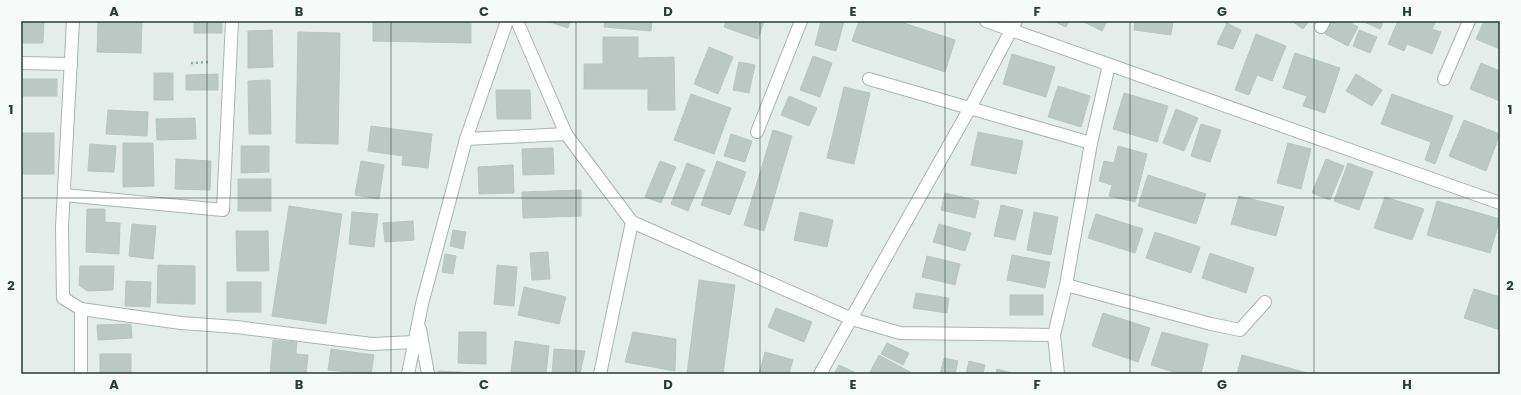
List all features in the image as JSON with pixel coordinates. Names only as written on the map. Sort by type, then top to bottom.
[{"type":"street","points":[[73,21],[64,195],[63,298],[81,309],[181,323],[236,327],[372,344],[415,342]]},
{"type":"street","points":[[64,195],[223,210],[232,21]]},
{"type":"street","points":[[408,374],[419,320],[466,139],[507,21]]},
{"type":"street","points":[[517,21],[566,134],[632,222],[852,319],[900,333],[1054,335]]},
{"type":"street","points":[[757,132],[801,21]]},
{"type":"street","points":[[986,21],[1014,26],[1109,65],[1500,203]]},
{"type":"street","points":[[1444,79],[1469,21]]},
{"type":"street","points":[[820,374],[970,108],[1014,26]]},
{"type":"street","points":[[21,63],[70,64]]},
{"type":"street","points":[[1058,374],[1054,335],[1066,285],[1091,143],[1109,65]]},
{"type":"street","points":[[869,79],[1091,143]]},
{"type":"street","points":[[466,139],[566,134]]},
{"type":"street","points":[[600,374],[632,222]]},
{"type":"street","points":[[1066,285],[1203,322],[1240,330],[1265,302]]},
{"type":"street","points":[[81,309],[81,374]]},
{"type":"street","points":[[419,320],[428,374]]},
{"type":"building","points":[[21,21],[44,21],[43,43],[21,43]]},
{"type":"building","points":[[98,21],[142,21],[141,53],[97,52]]},
{"type":"building","points":[[194,21],[222,21],[222,33],[194,33]]},
{"type":"building","points":[[373,21],[471,21],[471,43],[373,41]]},
{"type":"building","points":[[547,21],[570,21],[568,28]]},
{"type":"building","points":[[605,21],[652,21],[651,31],[604,27]]},
{"type":"building","points":[[726,21],[764,21],[758,39],[724,27]]},
{"type":"building","points":[[821,21],[844,21],[836,51],[815,45]]},
{"type":"building","points":[[859,21],[898,21],[955,40],[945,72],[852,41]]},
{"type":"building","points":[[1053,21],[1069,21],[1066,27]]},
{"type":"building","points":[[1082,21],[1107,21],[1102,31]]},
{"type":"building","points":[[1135,21],[1173,21],[1171,35],[1134,30]]},
{"type":"building","points":[[1292,21],[1309,21],[1303,29]]},
{"type":"building","points":[[1332,21],[1347,21],[1358,27],[1348,46],[1325,34]]},
{"type":"building","points":[[1362,21],[1384,21],[1380,29]]},
{"type":"building","points":[[1398,21],[1436,21],[1432,29],[1441,32],[1432,54],[1407,44],[1404,51],[1388,44]]},
{"type":"building","points":[[1484,21],[1492,21],[1500,24],[1500,49],[1476,39]]},
{"type":"building","points":[[1227,23],[1241,30],[1233,49],[1217,44]]},
{"type":"building","points":[[272,30],[273,67],[248,68],[248,31]]},
{"type":"building","points":[[1359,30],[1377,37],[1370,53],[1353,46]]},
{"type":"building","points":[[298,32],[340,33],[338,144],[296,143]]},
{"type":"building","points":[[1256,34],[1286,46],[1272,81],[1257,75],[1249,95],[1235,90]]},
{"type":"building","points":[[603,37],[638,37],[638,58],[674,57],[675,110],[648,110],[648,89],[584,89],[584,64],[603,64]]},
{"type":"building","points":[[709,47],[733,57],[718,94],[694,84]]},
{"type":"building","points":[[1295,53],[1340,68],[1325,113],[1303,106],[1307,96],[1283,88]]},
{"type":"building","points":[[1012,54],[1055,67],[1046,97],[1003,84]]},
{"type":"building","points":[[813,56],[832,63],[820,97],[800,90]]},
{"type":"building","points":[[739,62],[755,65],[749,93],[733,90]]},
{"type":"building","points":[[1481,63],[1500,71],[1500,101],[1470,89]]},
{"type":"building","points":[[154,73],[173,73],[173,100],[154,100]]},
{"type":"building","points":[[218,74],[218,90],[186,90],[186,75]]},
{"type":"building","points":[[1356,74],[1382,90],[1372,106],[1346,91]]},
{"type":"building","points":[[21,79],[57,79],[57,96],[21,96]]},
{"type":"building","points":[[270,80],[271,134],[249,134],[248,81]]},
{"type":"building","points":[[1058,86],[1090,96],[1081,127],[1048,117]]},
{"type":"building","points":[[844,87],[870,93],[854,164],[827,158]]},
{"type":"building","points":[[496,90],[530,90],[531,119],[497,119]]},
{"type":"building","points":[[1124,93],[1168,106],[1157,142],[1113,129]]},
{"type":"building","points":[[691,94],[731,108],[714,154],[674,140]]},
{"type":"building","points":[[1392,94],[1453,116],[1435,164],[1425,160],[1431,142],[1381,124]]},
{"type":"building","points":[[789,96],[817,108],[809,126],[781,115]]},
{"type":"building","points":[[1176,109],[1198,118],[1184,151],[1163,143]]},
{"type":"building","points":[[108,110],[148,112],[147,136],[106,134]]},
{"type":"building","points":[[195,118],[196,139],[157,140],[156,119]]},
{"type":"building","points":[[1464,120],[1500,134],[1486,171],[1449,156]]},
{"type":"building","points":[[1201,124],[1221,130],[1210,162],[1191,156]]},
{"type":"building","points":[[371,126],[432,134],[428,168],[402,165],[403,156],[368,151]]},
{"type":"building","points":[[773,130],[792,136],[764,231],[744,225]]},
{"type":"building","points":[[978,132],[1023,141],[1016,174],[971,165]]},
{"type":"building","points":[[21,133],[54,133],[54,174],[21,174]]},
{"type":"building","points":[[731,134],[752,141],[745,162],[724,156]]},
{"type":"building","points":[[123,143],[153,143],[154,186],[123,187]]},
{"type":"building","points":[[1288,143],[1311,149],[1301,189],[1277,183]]},
{"type":"building","points":[[90,144],[116,146],[114,172],[88,171]]},
{"type":"building","points":[[241,146],[269,146],[269,172],[241,173]]},
{"type":"building","points":[[1118,146],[1147,154],[1135,202],[1109,196],[1112,185],[1099,181],[1104,161],[1114,163]]},
{"type":"building","points":[[553,148],[554,174],[523,175],[522,149]]},
{"type":"building","points":[[176,159],[211,161],[210,190],[175,189]]},
{"type":"building","points":[[1326,159],[1344,166],[1330,200],[1312,193]]},
{"type":"building","points":[[361,161],[384,165],[379,199],[355,195]]},
{"type":"building","points":[[660,161],[676,167],[661,203],[645,197]]},
{"type":"building","points":[[717,161],[746,172],[730,215],[701,205]]},
{"type":"building","points":[[687,163],[705,170],[688,211],[671,204]]},
{"type":"building","points":[[1348,163],[1373,172],[1359,210],[1334,201]]},
{"type":"building","points":[[513,165],[514,193],[479,194],[478,167]]},
{"type":"building","points":[[1148,175],[1206,194],[1196,224],[1138,206]]},
{"type":"building","points":[[238,179],[271,179],[271,211],[238,211]]},
{"type":"building","points":[[581,190],[581,216],[523,218],[522,192]]},
{"type":"building","points":[[945,193],[979,201],[975,218],[941,210]]},
{"type":"building","points":[[1239,196],[1284,207],[1276,236],[1231,224]]},
{"type":"building","points":[[1385,197],[1424,209],[1412,240],[1374,228]]},
{"type":"building","points":[[1437,201],[1500,219],[1490,253],[1427,235]]},
{"type":"building","points":[[1001,205],[1023,210],[1015,240],[994,236]]},
{"type":"building","points":[[289,206],[342,214],[326,324],[272,316]]},
{"type":"building","points":[[87,209],[105,209],[105,222],[120,223],[119,254],[86,252]]},
{"type":"building","points":[[352,212],[378,214],[374,247],[349,244]]},
{"type":"building","points":[[800,212],[833,220],[827,247],[794,240]]},
{"type":"building","points":[[1034,212],[1058,217],[1051,255],[1027,250]]},
{"type":"building","points":[[1096,214],[1143,229],[1135,253],[1088,238]]},
{"type":"building","points":[[413,221],[414,240],[385,242],[383,223]]},
{"type":"building","points":[[132,224],[156,226],[153,259],[129,256]]},
{"type":"building","points":[[939,224],[971,233],[965,251],[933,242]]},
{"type":"building","points":[[453,230],[466,232],[463,249],[450,246]]},
{"type":"building","points":[[236,231],[268,231],[269,271],[237,271]]},
{"type":"building","points":[[1155,232],[1200,247],[1191,273],[1146,258]]},
{"type":"building","points":[[548,252],[550,279],[532,280],[530,253]]},
{"type":"building","points":[[1210,253],[1254,268],[1246,293],[1202,278]]},
{"type":"building","points":[[445,254],[456,256],[453,274],[442,272]]},
{"type":"building","points":[[1012,255],[1050,262],[1045,288],[1007,280]]},
{"type":"building","points":[[927,256],[960,264],[955,285],[922,277]]},
{"type":"building","points":[[158,265],[195,266],[195,304],[157,303]]},
{"type":"building","points":[[497,265],[517,267],[514,306],[494,304]]},
{"type":"building","points":[[80,266],[114,266],[113,290],[87,291],[79,285]]},
{"type":"building","points":[[699,280],[735,285],[723,374],[687,374]]},
{"type":"building","points":[[126,281],[151,282],[150,307],[125,306]]},
{"type":"building","points":[[227,282],[261,282],[261,312],[227,312]]},
{"type":"building","points":[[524,287],[566,297],[559,324],[518,315]]},
{"type":"building","points":[[1474,289],[1500,297],[1500,330],[1464,318]]},
{"type":"building","points":[[916,293],[949,298],[947,313],[913,308]]},
{"type":"building","points":[[1010,295],[1043,295],[1043,315],[1010,315]]},
{"type":"building","points":[[776,308],[812,322],[804,342],[768,327]]},
{"type":"building","points":[[1103,313],[1150,328],[1138,362],[1092,346]]},
{"type":"building","points":[[131,324],[132,338],[98,340],[97,325]]},
{"type":"building","points":[[459,332],[486,332],[486,364],[458,363]]},
{"type":"building","points":[[633,332],[676,339],[675,371],[625,362]]},
{"type":"building","points":[[1162,332],[1208,344],[1201,374],[1180,374],[1151,365]]},
{"type":"building","points":[[273,340],[297,342],[296,354],[308,355],[306,374],[270,374]]},
{"type":"building","points":[[515,341],[549,346],[546,374],[511,372]]},
{"type":"building","points":[[887,343],[909,353],[903,365],[881,354]]},
{"type":"building","points":[[331,349],[374,355],[371,374],[328,370]]},
{"type":"building","points":[[554,349],[585,351],[580,374],[552,374]]},
{"type":"building","points":[[765,352],[793,360],[789,374],[759,374]]},
{"type":"building","points":[[100,354],[131,354],[131,374],[100,374]]},
{"type":"building","points":[[879,355],[914,374],[869,374]]},
{"type":"building","points":[[1242,355],[1311,374],[1237,374]]},
{"type":"building","points":[[944,358],[958,361],[955,374],[940,374]]},
{"type":"building","points":[[969,361],[985,365],[983,374],[966,374]]},
{"type":"building","points":[[839,365],[854,372],[853,374],[834,374]]},
{"type":"building","points":[[997,369],[1016,374],[996,374]]},
{"type":"building","points":[[438,371],[494,374],[438,374]]}]
